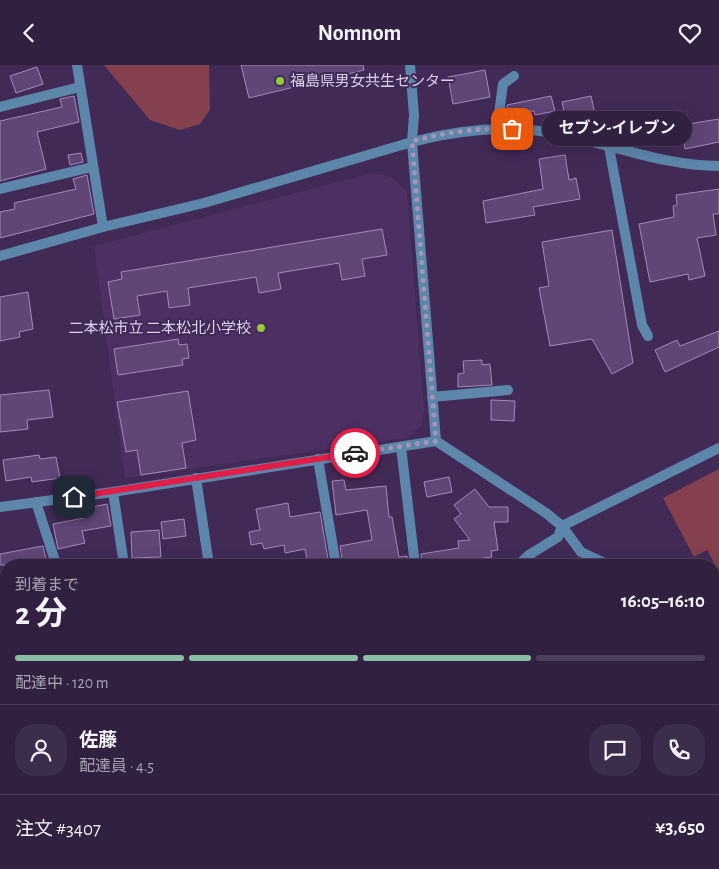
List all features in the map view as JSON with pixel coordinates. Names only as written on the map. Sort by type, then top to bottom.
[{"type":"street","points":[[77,65],[92,167],[104,227]]},
{"type":"street","points":[[410,65],[414,115],[412,141],[436,441]]},
{"type":"street","points":[[497,128],[503,84],[514,76]]},
{"type":"street","points":[[0,107],[80,87]]},
{"type":"street","points":[[0,256],[104,227],[204,203],[438,135],[497,128],[541,131],[682,163],[719,166]]},
{"type":"street","points":[[609,147],[642,325],[648,336]]},
{"type":"street","points":[[0,189],[92,167]]},
{"type":"street","points":[[432,397],[508,390]]},
{"type":"street","points":[[0,507],[113,492],[436,441],[562,526],[581,552],[596,559]]},
{"type":"street","points":[[400,447],[414,559]]},
{"type":"street","points":[[525,559],[558,537],[562,526],[719,448]]},
{"type":"street","points":[[318,459],[335,559]]},
{"type":"street","points":[[196,478],[208,559]]},
{"type":"street","points":[[113,492],[123,559]]},
{"type":"street","points":[[36,502],[54,559]]},
{"type":"shaded area","points":[[104,65],[209,65],[210,110],[200,124],[180,130],[150,120]]},
{"type":"shaded area","name":"二本松市立 二本松北小学校","points":[[372,173],[391,177],[407,192],[424,410],[421,426],[406,438],[125,478],[94,246]]},
{"type":"shaded area","points":[[719,469],[719,559],[712,559],[707,550],[694,557],[663,498]]},
{"type":"building","name":"福島県男女共生センター","points":[[241,65],[363,65],[364,70],[249,98]]},
{"type":"building","points":[[37,67],[43,84],[16,93],[10,76]]},
{"type":"building","points":[[485,70],[490,97],[453,104],[448,77]]},
{"type":"building","points":[[74,96],[79,122],[37,132],[46,169],[0,181],[0,121],[62,107],[60,99]]},
{"type":"building","points":[[551,96],[555,111],[535,115],[534,111],[507,111],[507,105]]},
{"type":"building","points":[[591,96],[595,114],[585,117],[586,122],[567,126],[562,102]]},
{"type":"building","points":[[719,119],[719,142],[685,149],[682,125]]},
{"type":"building","points":[[81,153],[83,162],[70,165],[68,155]]},
{"type":"building","points":[[565,155],[569,180],[576,178],[580,199],[533,207],[535,215],[486,223],[483,201],[543,189],[539,159]]},
{"type":"building","points":[[87,175],[94,214],[0,238],[0,212],[15,209],[14,203],[76,189],[73,179]]},
{"type":"building","points":[[719,189],[719,214],[713,214],[716,235],[697,238],[705,276],[689,280],[688,274],[650,282],[639,224],[674,217],[673,206],[677,205],[676,195]]},
{"type":"building","points":[[382,229],[387,255],[362,259],[365,276],[342,280],[339,263],[278,273],[281,289],[259,293],[256,277],[188,288],[190,305],[169,308],[167,291],[137,296],[140,315],[114,319],[108,282],[122,279],[121,272]]},
{"type":"building","points":[[612,230],[633,363],[612,374],[592,339],[550,346],[539,288],[549,286],[542,242]]},
{"type":"building","points":[[28,292],[33,329],[19,332],[20,337],[0,341],[0,297]]},
{"type":"building","points":[[719,331],[719,347],[665,372],[655,350],[677,340],[680,346]]},
{"type":"building","points":[[178,339],[179,345],[187,344],[189,358],[182,359],[183,365],[118,375],[114,349]]},
{"type":"building","points":[[482,360],[482,365],[490,364],[492,385],[458,387],[458,374],[464,373],[463,361]]},
{"type":"building","points":[[49,390],[53,417],[27,420],[28,429],[0,432],[0,395]]},
{"type":"building","points":[[188,391],[196,440],[182,443],[186,468],[141,475],[137,450],[126,452],[117,402]]},
{"type":"building","points":[[491,400],[515,401],[514,421],[491,420]]},
{"type":"building","points":[[39,455],[40,459],[56,457],[60,478],[32,482],[31,477],[6,481],[3,460]]},
{"type":"building","points":[[449,477],[452,492],[427,497],[424,482]]},
{"type":"building","points":[[344,480],[346,490],[386,486],[389,517],[392,517],[399,557],[407,556],[407,559],[342,559],[340,546],[372,540],[367,510],[336,515],[332,481]]},
{"type":"building","points":[[475,489],[489,507],[508,507],[508,522],[494,522],[498,550],[491,551],[492,557],[483,559],[421,559],[421,554],[459,548],[458,541],[470,540],[454,519],[461,514],[454,505]]},
{"type":"building","points":[[288,503],[290,517],[320,512],[328,559],[307,559],[305,549],[285,553],[284,545],[264,549],[262,543],[251,545],[249,532],[260,530],[256,509]]},
{"type":"building","points":[[107,504],[111,526],[82,531],[85,543],[58,549],[53,524],[84,518],[82,509]]},
{"type":"building","points":[[184,519],[186,536],[163,539],[161,522]]},
{"type":"building","points":[[159,530],[161,557],[132,558],[131,532]]},
{"type":"building","points":[[43,546],[46,559],[0,559],[0,554]]},
{"type":"way so far","points":[[355,453],[436,441],[412,141],[438,135],[492,128],[512,129]]},
{"type":"place","name":"福島県男女共生センター","points":[[280,81]]},
{"type":"place","name":"セブン-イレブン","points":[[512,129]]},
{"type":"place","name":"二本松市立 二本松北小学校","points":[[261,328]]},
{"type":"route","points":[[74,497],[355,453]]}]
